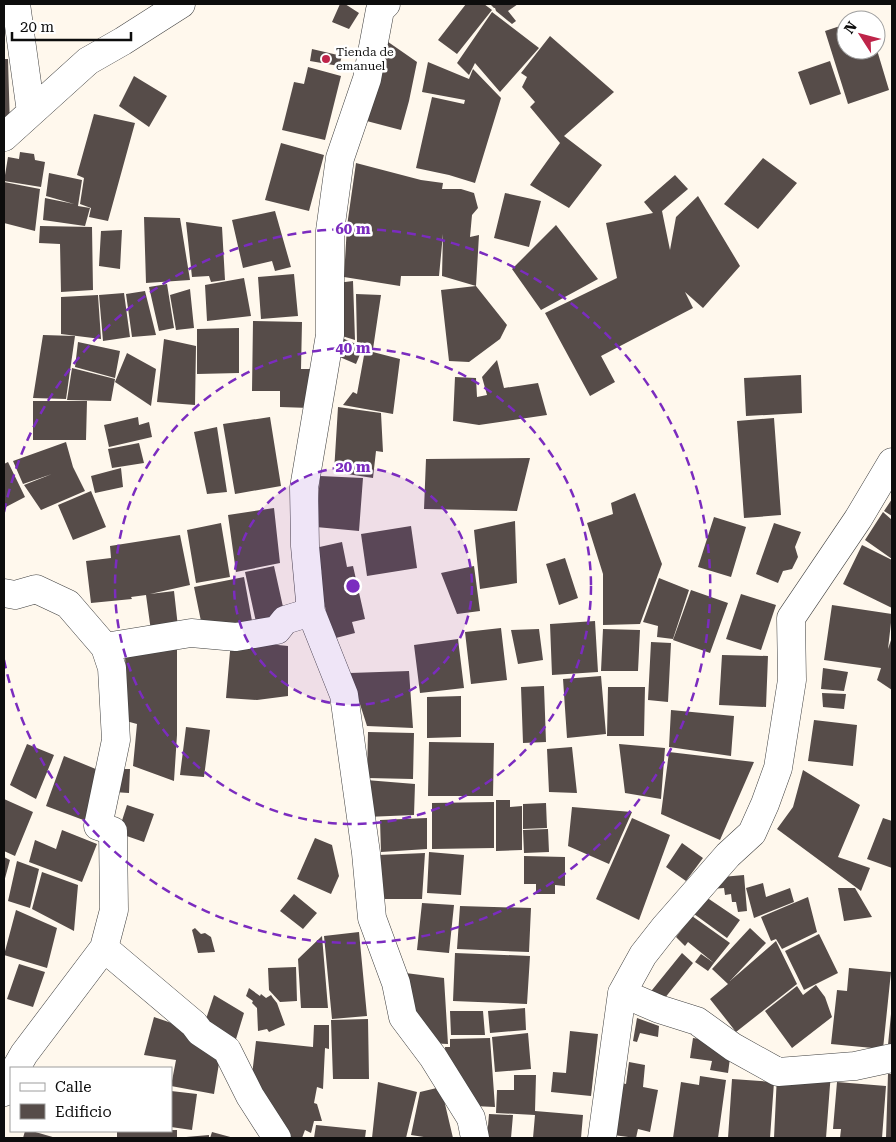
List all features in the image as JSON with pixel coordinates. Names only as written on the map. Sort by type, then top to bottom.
[{"type":"street","points":[[16,4],[31,112]]},
{"type":"street","points":[[4,137],[88,61],[124,41],[181,4]]},
{"type":"street","points":[[386,4],[380,10],[366,79],[340,158],[330,231],[330,335],[304,488],[305,546],[311,612],[344,695],[366,853],[372,918],[396,983],[403,1017],[433,1057],[471,1118],[475,1138]]},
{"type":"street","points":[[602,1138],[622,993],[643,955],[665,927],[728,855],[752,833],[778,768],[792,680],[790,618],[858,519],[892,462]]},
{"type":"street","points":[[8,598],[36,589],[68,604],[105,647],[112,668],[116,740],[98,826],[113,831],[114,910],[104,948],[24,1054],[17,1067]]},
{"type":"street","points":[[105,647],[191,634],[236,637],[277,630],[285,620],[311,612]]},
{"type":"street","points":[[104,948],[194,1024],[200,1032],[227,1050],[250,1096],[277,1138]]},
{"type":"street","points":[[622,993],[659,1009],[697,1021],[733,1048],[778,1072],[855,1066],[892,1058]]},
{"type":"street","points":[[4,1092],[10,1079]]},
{"type":"building","points":[[340,4],[345,4],[359,13],[349,29],[332,22]]},
{"type":"building","points":[[466,4],[484,4],[492,10],[457,54],[438,40]]},
{"type":"building","points":[[490,4],[518,4],[508,11],[516,21],[512,24]]},
{"type":"building","points":[[492,12],[539,48],[500,92],[475,63],[469,75],[457,63]]},
{"type":"building","points":[[836,27],[836,60],[880,60],[889,90],[848,104],[825,31]]},
{"type":"building","points":[[550,36],[614,92],[564,136],[602,165],[569,208],[530,185],[560,143],[530,107],[535,102],[522,87],[527,77],[521,73]]},
{"type":"building","points":[[381,37],[417,62],[401,130],[359,119]]},
{"type":"building","name":"Tienda de emanuel","points":[[312,49],[342,56],[339,66],[310,61]]},
{"type":"building","points":[[4,59],[8,59],[10,128],[4,128]]},
{"type":"building","points":[[830,61],[841,94],[810,105],[798,72]]},
{"type":"building","points":[[428,62],[469,79],[473,69],[501,98],[475,183],[416,168],[432,97],[464,104],[465,100],[422,92]]},
{"type":"building","points":[[308,67],[341,76],[325,140],[282,130],[294,82],[304,84]]},
{"type":"building","points":[[134,76],[167,96],[149,127],[119,106]]},
{"type":"building","points":[[94,114],[135,123],[108,221],[89,217],[91,208],[80,204],[84,178],[77,175]]},
{"type":"building","points":[[281,143],[324,155],[309,211],[265,200]]},
{"type":"building","points":[[20,152],[34,154],[35,160],[45,162],[41,187],[4,181],[8,157],[19,159]]},
{"type":"building","points":[[763,158],[797,183],[758,229],[724,204]]},
{"type":"building","points":[[356,163],[421,180],[443,183],[442,189],[461,189],[474,193],[478,208],[472,215],[470,237],[479,235],[476,286],[442,276],[443,234],[439,276],[401,276],[400,286],[344,277],[347,226]]},
{"type":"building","points":[[49,173],[82,180],[78,206],[90,208],[85,226],[43,220],[45,198],[74,204],[46,196]]},
{"type":"building","points":[[675,175],[688,189],[662,211],[670,250],[676,217],[698,196],[740,266],[703,308],[685,292],[693,308],[601,356],[615,382],[590,396],[545,313],[617,278],[606,223],[653,213],[644,202]]},
{"type":"building","points":[[4,182],[40,189],[35,231],[4,223]]},
{"type":"building","points":[[505,193],[541,201],[529,247],[494,238]]},
{"type":"building","points":[[275,211],[291,267],[275,271],[272,261],[243,268],[232,220]]},
{"type":"building","points":[[144,217],[180,218],[190,280],[146,283]]},
{"type":"building","points":[[186,222],[222,227],[225,280],[211,282],[209,276],[192,277]]},
{"type":"building","points":[[556,225],[598,279],[541,310],[512,269]]},
{"type":"building","points":[[40,226],[92,227],[93,290],[61,292],[60,244],[39,243]]},
{"type":"building","points":[[122,230],[120,269],[99,266],[101,231]]},
{"type":"building","points":[[294,274],[298,316],[261,319],[258,277]]},
{"type":"building","points":[[244,278],[251,316],[207,321],[205,285]]},
{"type":"building","points":[[353,281],[355,340],[342,336],[337,283]]},
{"type":"building","points":[[167,284],[174,328],[159,331],[149,287]]},
{"type":"building","points":[[476,286],[507,325],[500,339],[469,362],[449,361],[441,290]]},
{"type":"building","points":[[190,289],[194,328],[176,330],[170,295]]},
{"type":"building","points":[[145,291],[156,335],[132,337],[126,294]]},
{"type":"building","points":[[124,293],[130,337],[103,341],[99,295]]},
{"type":"building","points":[[356,294],[381,295],[373,349],[365,348],[365,344],[357,342]]},
{"type":"building","points":[[98,295],[101,339],[61,334],[61,297]]},
{"type":"building","points":[[253,321],[302,322],[301,369],[311,369],[310,408],[280,407],[280,391],[252,391]]},
{"type":"building","points":[[239,328],[239,373],[197,374],[197,329]]},
{"type":"building","points":[[43,335],[75,336],[66,399],[33,398]]},
{"type":"building","points":[[342,338],[363,347],[356,364],[335,355]]},
{"type":"building","points":[[164,339],[196,346],[195,405],[157,402]]},
{"type":"building","points":[[78,342],[120,351],[115,378],[75,367]]},
{"type":"building","points":[[365,350],[400,359],[393,414],[343,405],[353,392],[357,394]]},
{"type":"building","points":[[127,353],[156,369],[151,406],[115,382]]},
{"type":"building","points":[[497,360],[504,388],[538,383],[547,415],[479,425],[453,421],[455,377],[476,378],[477,397],[487,395],[482,377]]},
{"type":"building","points":[[72,368],[115,379],[111,401],[67,400]]},
{"type":"building","points":[[801,375],[802,413],[746,416],[744,378]]},
{"type":"building","points":[[33,401],[87,401],[86,440],[33,440]]},
{"type":"building","points":[[338,407],[381,413],[383,452],[376,451],[373,478],[334,472]]},
{"type":"building","points":[[138,417],[139,425],[149,422],[152,437],[109,447],[104,425]]},
{"type":"building","points":[[270,417],[281,486],[235,494],[223,424]]},
{"type":"building","points":[[774,418],[781,515],[744,518],[737,421]]},
{"type":"building","points":[[217,427],[227,492],[207,494],[194,432]]},
{"type":"building","points":[[66,442],[73,467],[85,491],[41,510],[24,485],[52,474],[23,484],[13,461]]},
{"type":"building","points":[[139,443],[144,463],[112,468],[108,449]]},
{"type":"building","points":[[530,458],[517,511],[424,509],[426,459]]},
{"type":"building","points":[[8,462],[25,497],[4,508],[4,464]]},
{"type":"building","points":[[121,468],[123,487],[95,493],[91,476]]},
{"type":"building","points":[[320,476],[363,478],[359,531],[316,527]]},
{"type":"building","points":[[91,491],[106,527],[73,540],[58,505]]},
{"type":"building","points":[[635,493],[662,564],[640,624],[603,625],[603,574],[587,523],[613,514],[611,503]]},
{"type":"building","points":[[892,499],[892,516],[884,511]]},
{"type":"building","points":[[274,508],[280,563],[236,572],[228,515]]},
{"type":"building","points":[[883,512],[892,520],[892,559],[865,540]]},
{"type":"building","points":[[714,517],[746,527],[731,577],[698,567]]},
{"type":"building","points":[[515,521],[517,583],[480,589],[474,530]]},
{"type":"building","points":[[221,523],[230,577],[196,583],[187,530]]},
{"type":"building","points":[[774,523],[801,532],[795,547],[798,557],[792,569],[783,571],[778,583],[756,574]]},
{"type":"building","points":[[411,526],[417,568],[367,576],[361,534]]},
{"type":"building","points":[[180,535],[190,585],[150,594],[174,591],[178,627],[151,631],[146,595],[131,597],[132,599],[91,603],[86,561],[111,558],[110,546]]},
{"type":"building","points":[[342,542],[347,567],[353,566],[365,619],[352,622],[355,633],[332,639],[318,574],[322,573],[315,548]]},
{"type":"building","points":[[862,545],[892,560],[892,608],[843,584]]},
{"type":"building","points":[[565,558],[578,598],[559,605],[546,564]]},
{"type":"building","points":[[274,566],[285,616],[256,622],[245,572]]},
{"type":"building","points":[[474,566],[480,611],[457,614],[441,573]]},
{"type":"building","points":[[244,577],[252,621],[203,631],[194,587]]},
{"type":"building","points":[[659,578],[689,590],[673,639],[657,637],[658,626],[643,622]]},
{"type":"building","points":[[691,590],[728,603],[710,653],[673,640]]},
{"type":"building","points":[[741,594],[776,605],[761,650],[726,639]]},
{"type":"building","points":[[832,605],[892,614],[888,649],[892,637],[892,690],[877,680],[881,668],[824,660]]},
{"type":"building","points":[[595,621],[598,672],[552,675],[550,624]]},
{"type":"building","points":[[501,628],[507,680],[471,684],[465,632]]},
{"type":"building","points":[[539,629],[543,660],[518,664],[511,630]]},
{"type":"building","points":[[603,629],[640,630],[638,671],[601,671]]},
{"type":"building","points":[[458,639],[464,688],[420,693],[414,645]]},
{"type":"building","points":[[231,640],[288,646],[288,696],[257,700],[226,698]]},
{"type":"building","points":[[651,642],[671,643],[668,702],[648,700]]},
{"type":"building","points":[[177,645],[177,735],[174,781],[133,766],[137,724],[126,721],[125,646]]},
{"type":"building","points":[[722,655],[768,656],[766,707],[719,705]]},
{"type":"building","points":[[823,668],[848,672],[844,691],[821,689]]},
{"type":"building","points":[[409,671],[413,728],[367,726],[350,673]]},
{"type":"building","points":[[601,676],[606,734],[567,738],[563,679]]},
{"type":"building","points":[[544,686],[546,742],[523,743],[521,687]]},
{"type":"building","points":[[608,687],[645,687],[644,736],[607,736]]},
{"type":"building","points":[[822,693],[846,694],[844,709],[823,707]]},
{"type":"building","points":[[461,696],[461,737],[427,738],[427,697]]},
{"type":"building","points":[[671,710],[734,716],[731,756],[669,747]]},
{"type":"building","points":[[814,720],[857,725],[853,766],[808,761]]},
{"type":"building","points":[[186,727],[210,730],[204,777],[180,775]]},
{"type":"building","points":[[368,732],[414,733],[413,779],[367,778]]},
{"type":"building","points":[[429,742],[494,743],[493,796],[428,796]]},
{"type":"building","points":[[27,744],[54,755],[36,799],[10,785]]},
{"type":"building","points":[[619,744],[665,748],[661,799],[625,793]]},
{"type":"building","points":[[572,747],[577,793],[549,792],[547,749]]},
{"type":"building","points":[[669,752],[754,762],[720,840],[661,814]]},
{"type":"building","points":[[64,756],[103,772],[94,824],[46,806]]},
{"type":"building","points":[[113,769],[130,769],[129,793],[113,792]]},
{"type":"building","points":[[803,770],[860,805],[838,857],[870,868],[861,891],[777,829],[793,807]]},
{"type":"building","points":[[366,780],[415,784],[414,815],[366,817]]},
{"type":"building","points":[[4,799],[33,812],[15,856],[4,851]]},
{"type":"building","points":[[496,800],[510,800],[510,807],[522,806],[522,850],[496,851]]},
{"type":"building","points":[[494,802],[494,848],[432,849],[432,803]]},
{"type":"building","points":[[546,803],[547,828],[523,829],[523,804]]},
{"type":"building","points":[[127,805],[154,814],[144,842],[118,833]]},
{"type":"building","points":[[572,807],[632,812],[609,864],[568,846]]},
{"type":"building","points":[[427,818],[427,849],[381,852],[380,820]]},
{"type":"building","points":[[632,818],[670,835],[639,920],[596,899]]},
{"type":"building","points":[[883,818],[892,821],[892,868],[867,859]]},
{"type":"building","points":[[548,829],[549,852],[524,853],[523,830]]},
{"type":"building","points":[[62,830],[97,844],[82,882],[29,862],[35,840],[56,849]]},
{"type":"building","points":[[315,838],[332,845],[339,876],[331,894],[297,879]]},
{"type":"building","points":[[682,843],[703,858],[686,881],[666,867]]},
{"type":"building","points":[[429,852],[464,855],[461,895],[427,893]]},
{"type":"building","points":[[425,853],[422,899],[380,899],[378,855]]},
{"type":"building","points":[[524,856],[565,857],[565,886],[555,885],[555,894],[536,894],[536,884],[524,884]]},
{"type":"building","points":[[4,857],[10,860],[4,882]]},
{"type":"building","points":[[17,861],[39,869],[30,908],[8,901]]},
{"type":"building","points":[[42,872],[78,885],[74,931],[32,909]]},
{"type":"building","points":[[744,875],[747,911],[738,912],[736,902],[732,902],[731,894],[725,895],[724,888],[712,889],[711,878]]},
{"type":"building","points":[[763,883],[766,897],[790,888],[794,902],[754,918],[746,888]]},
{"type":"building","points":[[838,888],[855,888],[872,917],[844,921]]},
{"type":"building","points":[[294,894],[317,913],[303,929],[280,911]]},
{"type":"building","points":[[706,897],[740,920],[727,938],[694,914]]},
{"type":"building","points":[[808,897],[817,932],[782,949],[776,939],[771,941],[761,917]]},
{"type":"building","points":[[422,903],[454,905],[449,953],[417,950]]},
{"type":"building","points":[[460,906],[531,908],[529,952],[457,949]]},
{"type":"building","points":[[16,910],[57,928],[47,968],[4,955]]},
{"type":"building","points":[[692,916],[730,943],[714,963],[688,942],[685,946],[676,937]]},
{"type":"building","points":[[195,928],[201,934],[205,933],[211,937],[215,952],[198,953],[192,930]]},
{"type":"building","points":[[750,928],[766,943],[730,981],[776,941],[797,984],[736,1032],[710,999],[728,984],[712,969]]},
{"type":"building","points":[[359,932],[367,1016],[332,1019],[324,936]]},
{"type":"building","points":[[819,934],[838,973],[804,990],[785,951]]},
{"type":"building","points":[[322,936],[328,1008],[301,1008],[298,959]]},
{"type":"building","points":[[455,953],[530,956],[527,1004],[453,1001]]},
{"type":"building","points":[[682,953],[693,963],[660,1004],[648,995]]},
{"type":"building","points":[[701,954],[714,963],[708,971],[695,962]]},
{"type":"building","points":[[19,964],[45,972],[33,1007],[7,999]]},
{"type":"building","points":[[296,967],[297,1001],[280,1002],[269,990],[268,968]]},
{"type":"building","points":[[849,968],[891,972],[883,1049],[831,1044],[837,990],[847,991]]},
{"type":"building","points":[[398,972],[444,978],[448,1044],[426,1043]]},
{"type":"building","points":[[816,985],[825,997],[832,1017],[792,1048],[765,1011],[797,986],[803,995]]},
{"type":"building","points":[[249,988],[266,998],[271,995],[277,1003],[285,1025],[269,1032],[267,1029],[258,1031],[257,1008],[252,1003],[253,1001],[246,996]]},
{"type":"building","points":[[214,995],[244,1013],[233,1049],[202,1031]]},
{"type":"building","points":[[525,1008],[526,1030],[490,1033],[488,1011]]},
{"type":"building","points":[[450,1011],[483,1011],[485,1035],[451,1035]]},
{"type":"building","points":[[891,1014],[892,1045],[888,1045]]},
{"type":"building","points":[[154,1017],[192,1030],[221,1051],[214,1094],[172,1086],[176,1060],[144,1055]]},
{"type":"building","points":[[637,1018],[659,1026],[658,1037],[640,1033],[637,1042],[633,1041]]},
{"type":"building","points":[[368,1019],[369,1079],[333,1079],[331,1020]]},
{"type":"building","points":[[314,1025],[329,1025],[329,1049],[325,1048],[323,1089],[317,1087],[314,1103],[317,1104],[322,1121],[314,1121],[311,1133],[305,1130],[302,1138],[287,1138],[264,1103],[266,1095],[250,1092],[256,1041],[313,1047]]},
{"type":"building","points":[[570,1031],[598,1034],[591,1096],[551,1092],[553,1072],[566,1073]]},
{"type":"building","points":[[528,1033],[531,1069],[495,1072],[492,1037]]},
{"type":"building","points":[[490,1038],[495,1107],[474,1106],[446,1070],[445,1047],[450,1047],[450,1039]]},
{"type":"building","points":[[693,1038],[720,1042],[731,1051],[728,1073],[710,1070],[712,1061],[690,1058]]},
{"type":"building","points":[[629,1062],[645,1065],[643,1087],[658,1090],[650,1132],[638,1129],[636,1138],[613,1135],[622,1083],[626,1084]]},
{"type":"building","points":[[831,1072],[826,1138],[774,1138],[777,1075]]},
{"type":"building","points":[[888,1074],[892,1074],[892,1138],[886,1138]]},
{"type":"building","points":[[514,1075],[536,1075],[535,1111],[583,1115],[581,1138],[533,1138],[535,1115],[496,1113],[497,1090],[514,1090]]},
{"type":"building","points":[[700,1076],[726,1080],[718,1138],[673,1138],[681,1082],[699,1085]]},
{"type":"building","points":[[732,1079],[774,1082],[770,1138],[728,1138]]},
{"type":"building","points":[[378,1082],[417,1092],[406,1138],[372,1138]]},
{"type":"building","points":[[837,1082],[886,1086],[882,1138],[840,1138],[841,1129],[833,1129]]},
{"type":"building","points":[[441,1087],[453,1138],[430,1138],[411,1135],[420,1092]]},
{"type":"building","points":[[172,1091],[197,1094],[192,1130],[172,1127]]},
{"type":"building","points":[[489,1114],[513,1115],[511,1138],[487,1138]]},
{"type":"building","points":[[316,1125],[366,1130],[365,1138],[314,1138]]},
{"type":"building","points":[[172,1130],[177,1130],[177,1138],[117,1138],[117,1132],[172,1132]]},
{"type":"building","points":[[25,1132],[35,1132],[56,1138],[23,1138]]},
{"type":"building","points":[[212,1132],[234,1138],[210,1138]]},
{"type":"building","points":[[209,1135],[209,1138],[186,1138],[186,1137]]},
{"type":"place","name":"Tienda de emanuel","points":[[326,59]]}]
